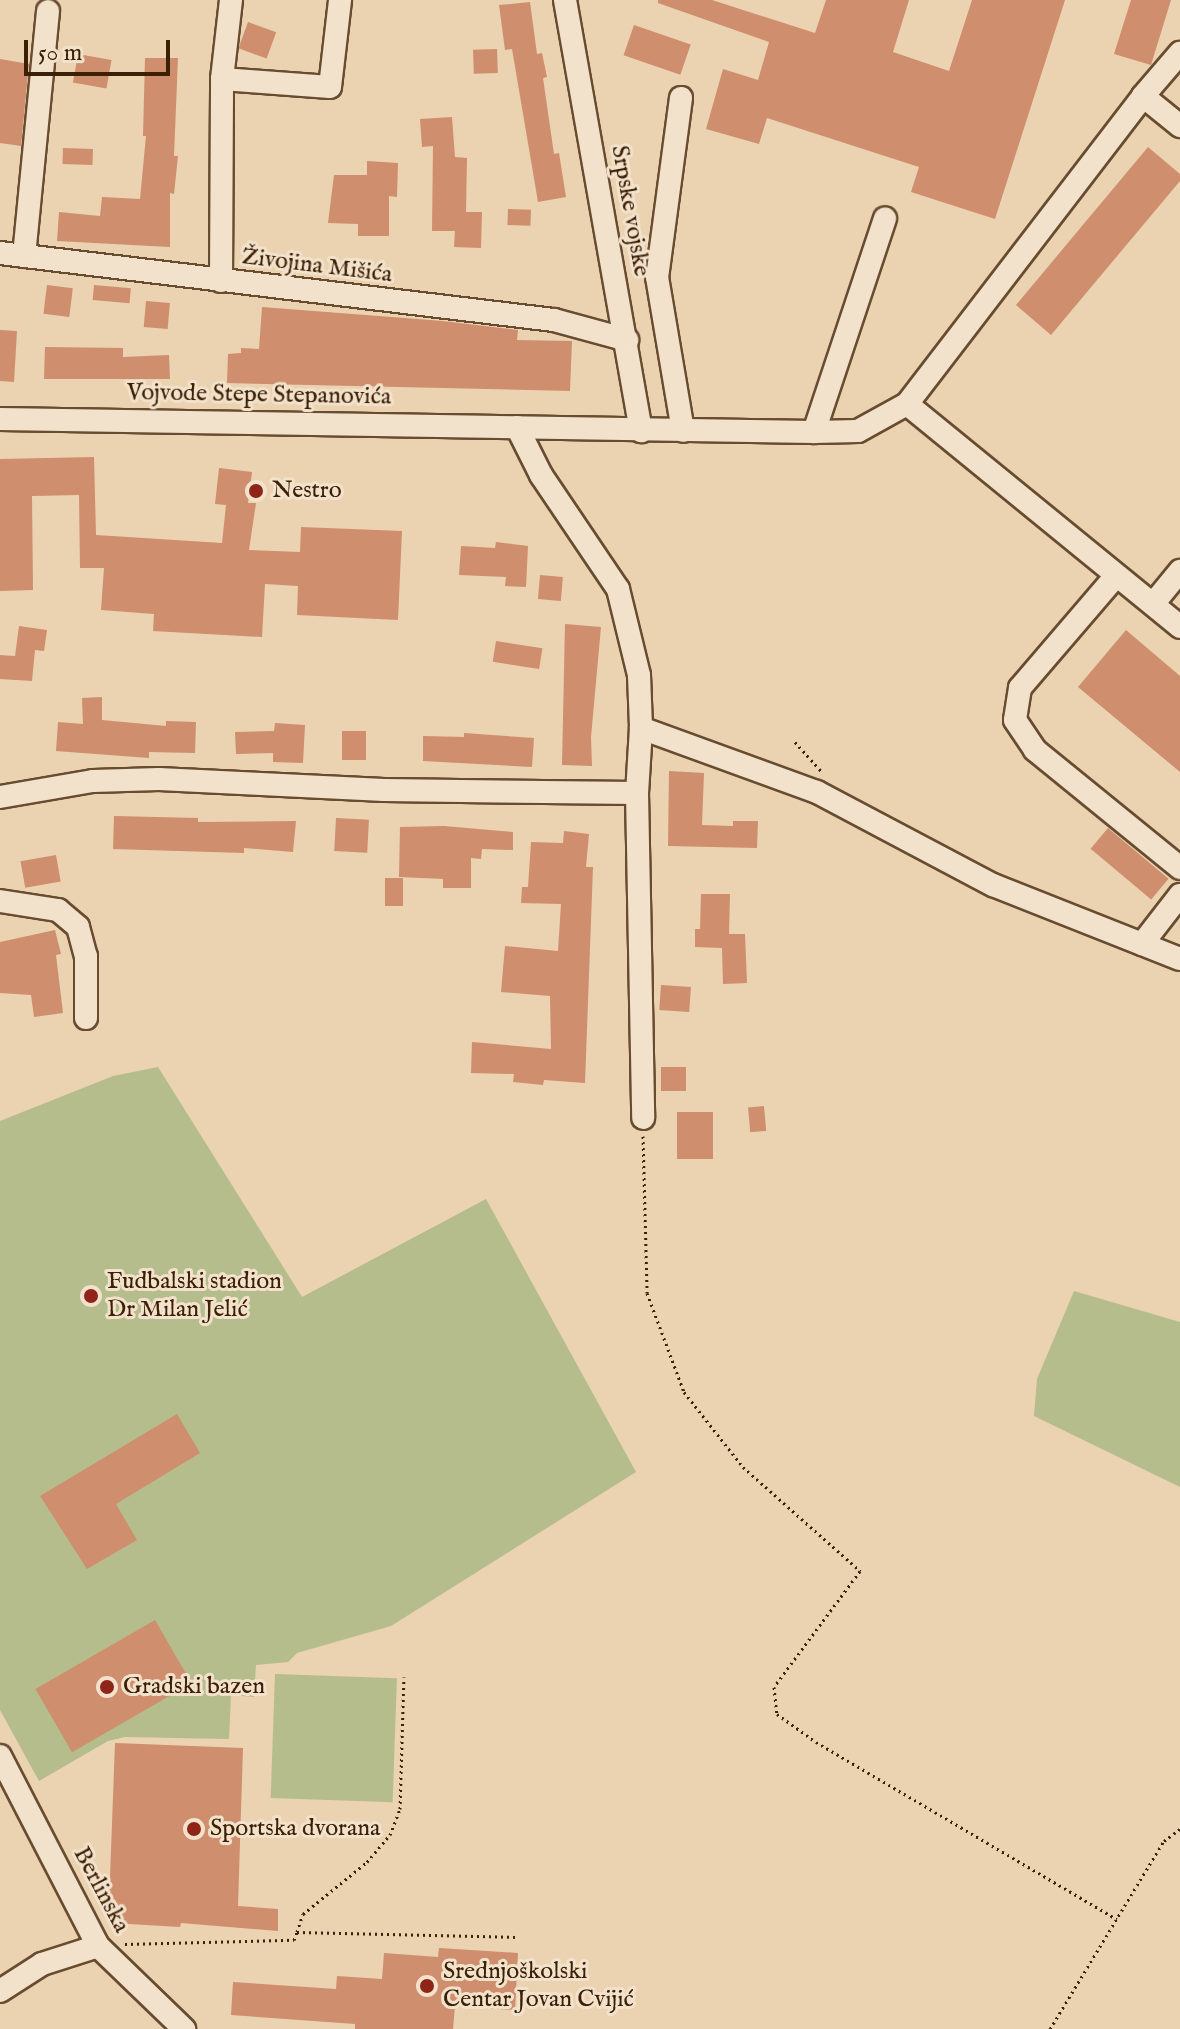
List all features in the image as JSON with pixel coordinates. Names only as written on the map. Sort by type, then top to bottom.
[{"type":"street","points":[[221,281],[222,79],[231,0]]},
{"type":"street","points":[[222,79],[330,87],[340,0]]},
{"type":"street","name":"Srpske vojske","points":[[565,0],[641,431]]},
{"type":"street","points":[[24,256],[48,11]]},
{"type":"street","points":[[1180,53],[1143,96],[907,404],[1180,627]]},
{"type":"street","points":[[1143,96],[1180,126]]},
{"type":"street","points":[[681,98],[657,277],[683,431]]},
{"type":"street","points":[[814,432],[885,219]]},
{"type":"street","name":"Živojina Mišića","points":[[0,253],[554,320],[627,340]]},
{"type":"street","name":"Vojvode Stepe Stepanovića","points":[[0,419],[814,432],[858,431],[907,404]]},
{"type":"street","points":[[517,427],[541,475],[618,589],[639,675],[641,728],[637,793],[643,1118]]},
{"type":"street","points":[[1153,604],[1180,571]]},
{"type":"street","points":[[1115,577],[1020,688],[1015,720],[1035,750],[1180,868]]},
{"type":"street","points":[[641,728],[817,792],[993,885],[1180,959]]},
{"type":"street","points":[[0,797],[93,781],[159,779],[384,790],[637,793]]},
{"type":"street","points":[[1142,944],[1180,895]]},
{"type":"street","points":[[0,901],[58,910],[78,927],[86,956],[86,1018]]},
{"type":"street","name":"Berlinska","points":[[0,1756],[98,1946],[184,2029]]},
{"type":"street","points":[[0,1991],[42,1964],[98,1946]]},
{"type":"path","points":[[643,1118],[647,1293],[684,1392],[743,1467],[860,1571],[774,1687],[777,1714],[816,1742],[1117,1919]]},
{"type":"path","points":[[98,1946],[294,1940],[303,1914],[367,1862],[390,1835],[400,1809],[404,1677]]},
{"type":"path","points":[[1050,2029],[1164,1841],[1180,1829]]},
{"type":"path","points":[[297,1932],[515,1937]]},
{"type":"green space","points":[[158,1067],[302,1297],[486,1199],[636,1472],[391,1626],[297,1653],[288,1662],[256,1665],[254,1697],[231,1695],[229,1739],[125,1737],[108,1741],[39,1781],[0,1710],[0,1121],[113,1076]]},
{"type":"green space","points":[[1074,1291],[1180,1322],[1180,1487],[1034,1416],[1037,1379]]},
{"type":"green space","points":[[275,1674],[397,1678],[393,1802],[271,1798]]},
{"type":"building","points":[[658,0],[712,0],[815,33],[826,0],[909,0],[893,52],[949,71],[972,0],[1065,0],[995,219],[911,192],[919,167],[767,118],[759,144],[706,129],[723,69],[758,80],[769,42],[658,3]]},
{"type":"building","points":[[1131,0],[1171,0],[1151,65],[1114,54]]},
{"type":"building","points":[[530,2],[537,54],[542,53],[547,77],[543,78],[554,154],[559,153],[566,197],[538,202],[512,49],[505,50],[499,5]]},
{"type":"building","points":[[248,22],[276,32],[267,59],[238,48]]},
{"type":"building","points":[[634,25],[691,45],[680,75],[624,55]]},
{"type":"building","points":[[497,49],[498,73],[474,74],[473,50]]},
{"type":"building","points":[[78,54],[111,60],[106,88],[73,83]]},
{"type":"building","points":[[145,58],[178,58],[174,156],[178,156],[174,194],[170,193],[170,247],[57,241],[59,212],[100,216],[102,197],[140,199],[146,136],[143,136]]},
{"type":"building","points":[[0,59],[29,64],[21,146],[0,143]]},
{"type":"building","points":[[452,117],[455,157],[467,158],[466,212],[482,212],[481,248],[454,247],[455,231],[432,231],[433,146],[422,147],[420,119]]},
{"type":"building","points":[[1148,147],[1180,174],[1180,181],[1051,335],[1016,305]]},
{"type":"building","points":[[63,148],[93,149],[92,165],[62,164]]},
{"type":"building","points":[[367,161],[398,163],[397,197],[389,196],[389,236],[358,236],[358,224],[328,223],[334,175],[367,175]]},
{"type":"building","points":[[508,209],[531,210],[530,226],[507,225]]},
{"type":"building","points":[[47,285],[73,288],[69,317],[43,314]]},
{"type":"building","points":[[94,285],[131,288],[130,303],[93,300]]},
{"type":"building","points":[[146,301],[170,303],[168,329],[144,327]]},
{"type":"building","points":[[262,307],[443,321],[518,330],[517,340],[572,341],[570,391],[227,383],[228,354],[241,353],[241,348],[259,349]]},
{"type":"building","points":[[0,330],[17,331],[14,382],[0,381]]},
{"type":"building","points":[[45,347],[123,348],[123,357],[169,355],[170,379],[44,379]]},
{"type":"building","points":[[94,457],[96,535],[222,543],[226,505],[215,504],[219,468],[252,472],[248,503],[256,503],[249,550],[300,552],[301,527],[402,531],[398,620],[297,615],[298,586],[265,584],[262,637],[153,631],[154,614],[101,610],[104,568],[80,568],[79,495],[32,496],[33,590],[0,591],[0,459]]},
{"type":"building","points":[[496,542],[528,546],[526,587],[505,586],[506,577],[459,575],[461,546],[495,548]]},
{"type":"building","points":[[540,575],[563,577],[561,601],[538,599]]},
{"type":"building","points":[[565,624],[601,627],[591,737],[592,766],[562,765]]},
{"type":"building","points":[[19,626],[47,630],[44,651],[35,650],[32,681],[0,679],[0,655],[15,656]]},
{"type":"building","points":[[1126,630],[1180,676],[1180,772],[1078,687]]},
{"type":"building","points":[[496,641],[542,648],[539,669],[493,662]]},
{"type":"building","points":[[102,697],[102,720],[166,726],[166,721],[196,722],[195,753],[149,752],[149,758],[56,751],[58,722],[83,724],[82,698]]},
{"type":"building","points":[[275,723],[305,725],[303,763],[273,762],[273,753],[236,754],[235,732],[274,731]]},
{"type":"building","points":[[342,731],[366,731],[366,760],[342,760]]},
{"type":"building","points":[[464,733],[534,738],[532,767],[423,761],[423,736],[464,737]]},
{"type":"building","points":[[669,771],[704,773],[702,825],[733,826],[733,821],[758,821],[757,848],[668,846]]},
{"type":"building","points":[[114,816],[198,818],[198,822],[296,821],[293,852],[244,848],[244,853],[113,849]]},
{"type":"building","points":[[336,818],[369,820],[367,853],[334,851]]},
{"type":"building","points":[[444,826],[513,832],[513,850],[482,849],[481,859],[471,858],[471,888],[443,888],[443,879],[399,877],[400,827]]},
{"type":"building","points":[[1108,828],[1169,879],[1151,899],[1091,849]]},
{"type":"building","points":[[564,831],[589,834],[586,867],[593,867],[585,1083],[544,1080],[543,1085],[513,1082],[514,1074],[471,1073],[472,1042],[551,1049],[550,996],[501,992],[505,946],[558,951],[561,904],[521,903],[522,887],[528,887],[531,842],[563,843]]},
{"type":"building","points":[[56,855],[61,882],[25,888],[21,861]]},
{"type":"building","points":[[385,878],[403,878],[403,906],[385,906]]},
{"type":"building","points":[[701,894],[730,894],[729,934],[745,934],[747,983],[723,984],[722,948],[695,947],[695,929],[700,929]]},
{"type":"building","points":[[55,930],[61,954],[56,955],[63,1013],[34,1017],[31,995],[0,993],[0,942]]},
{"type":"building","points":[[661,985],[691,987],[689,1012],[659,1010]]},
{"type":"building","points":[[661,1067],[686,1067],[686,1091],[661,1091]]},
{"type":"building","points":[[764,1106],[766,1131],[750,1132],[748,1107]]},
{"type":"building","points":[[677,1112],[713,1112],[713,1159],[677,1159]]},
{"type":"building","points":[[177,1414],[200,1453],[116,1504],[137,1540],[87,1569],[40,1496]]},
{"type":"building","points":[[155,1620],[192,1683],[72,1752],[35,1689]]},
{"type":"building","points":[[115,1743],[243,1748],[238,1906],[278,1909],[278,1931],[181,1923],[180,1927],[112,1923],[113,1904],[109,1904]]},
{"type":"building","name":"Srednjoškolski Centar Jovan Cvijić","points":[[439,1948],[518,1953],[515,2010],[455,2006],[453,2029],[355,2029],[355,2024],[231,2015],[233,1982],[336,1989],[337,1976],[382,1979],[384,1953],[438,1957]]},
{"type":"place","name":"Nestro","points":[[256,491]]},
{"type":"place","name":"Fudbalski stadion Dr Milan Jelić","points":[[91,1296]]},
{"type":"place","name":"Gradski bazen","points":[[107,1687]]},
{"type":"place","name":"Sportska dvorana","points":[[194,1829]]},
{"type":"place","name":"Srednjoškolski Centar Jovan Cvijić","points":[[427,1986]]}]
